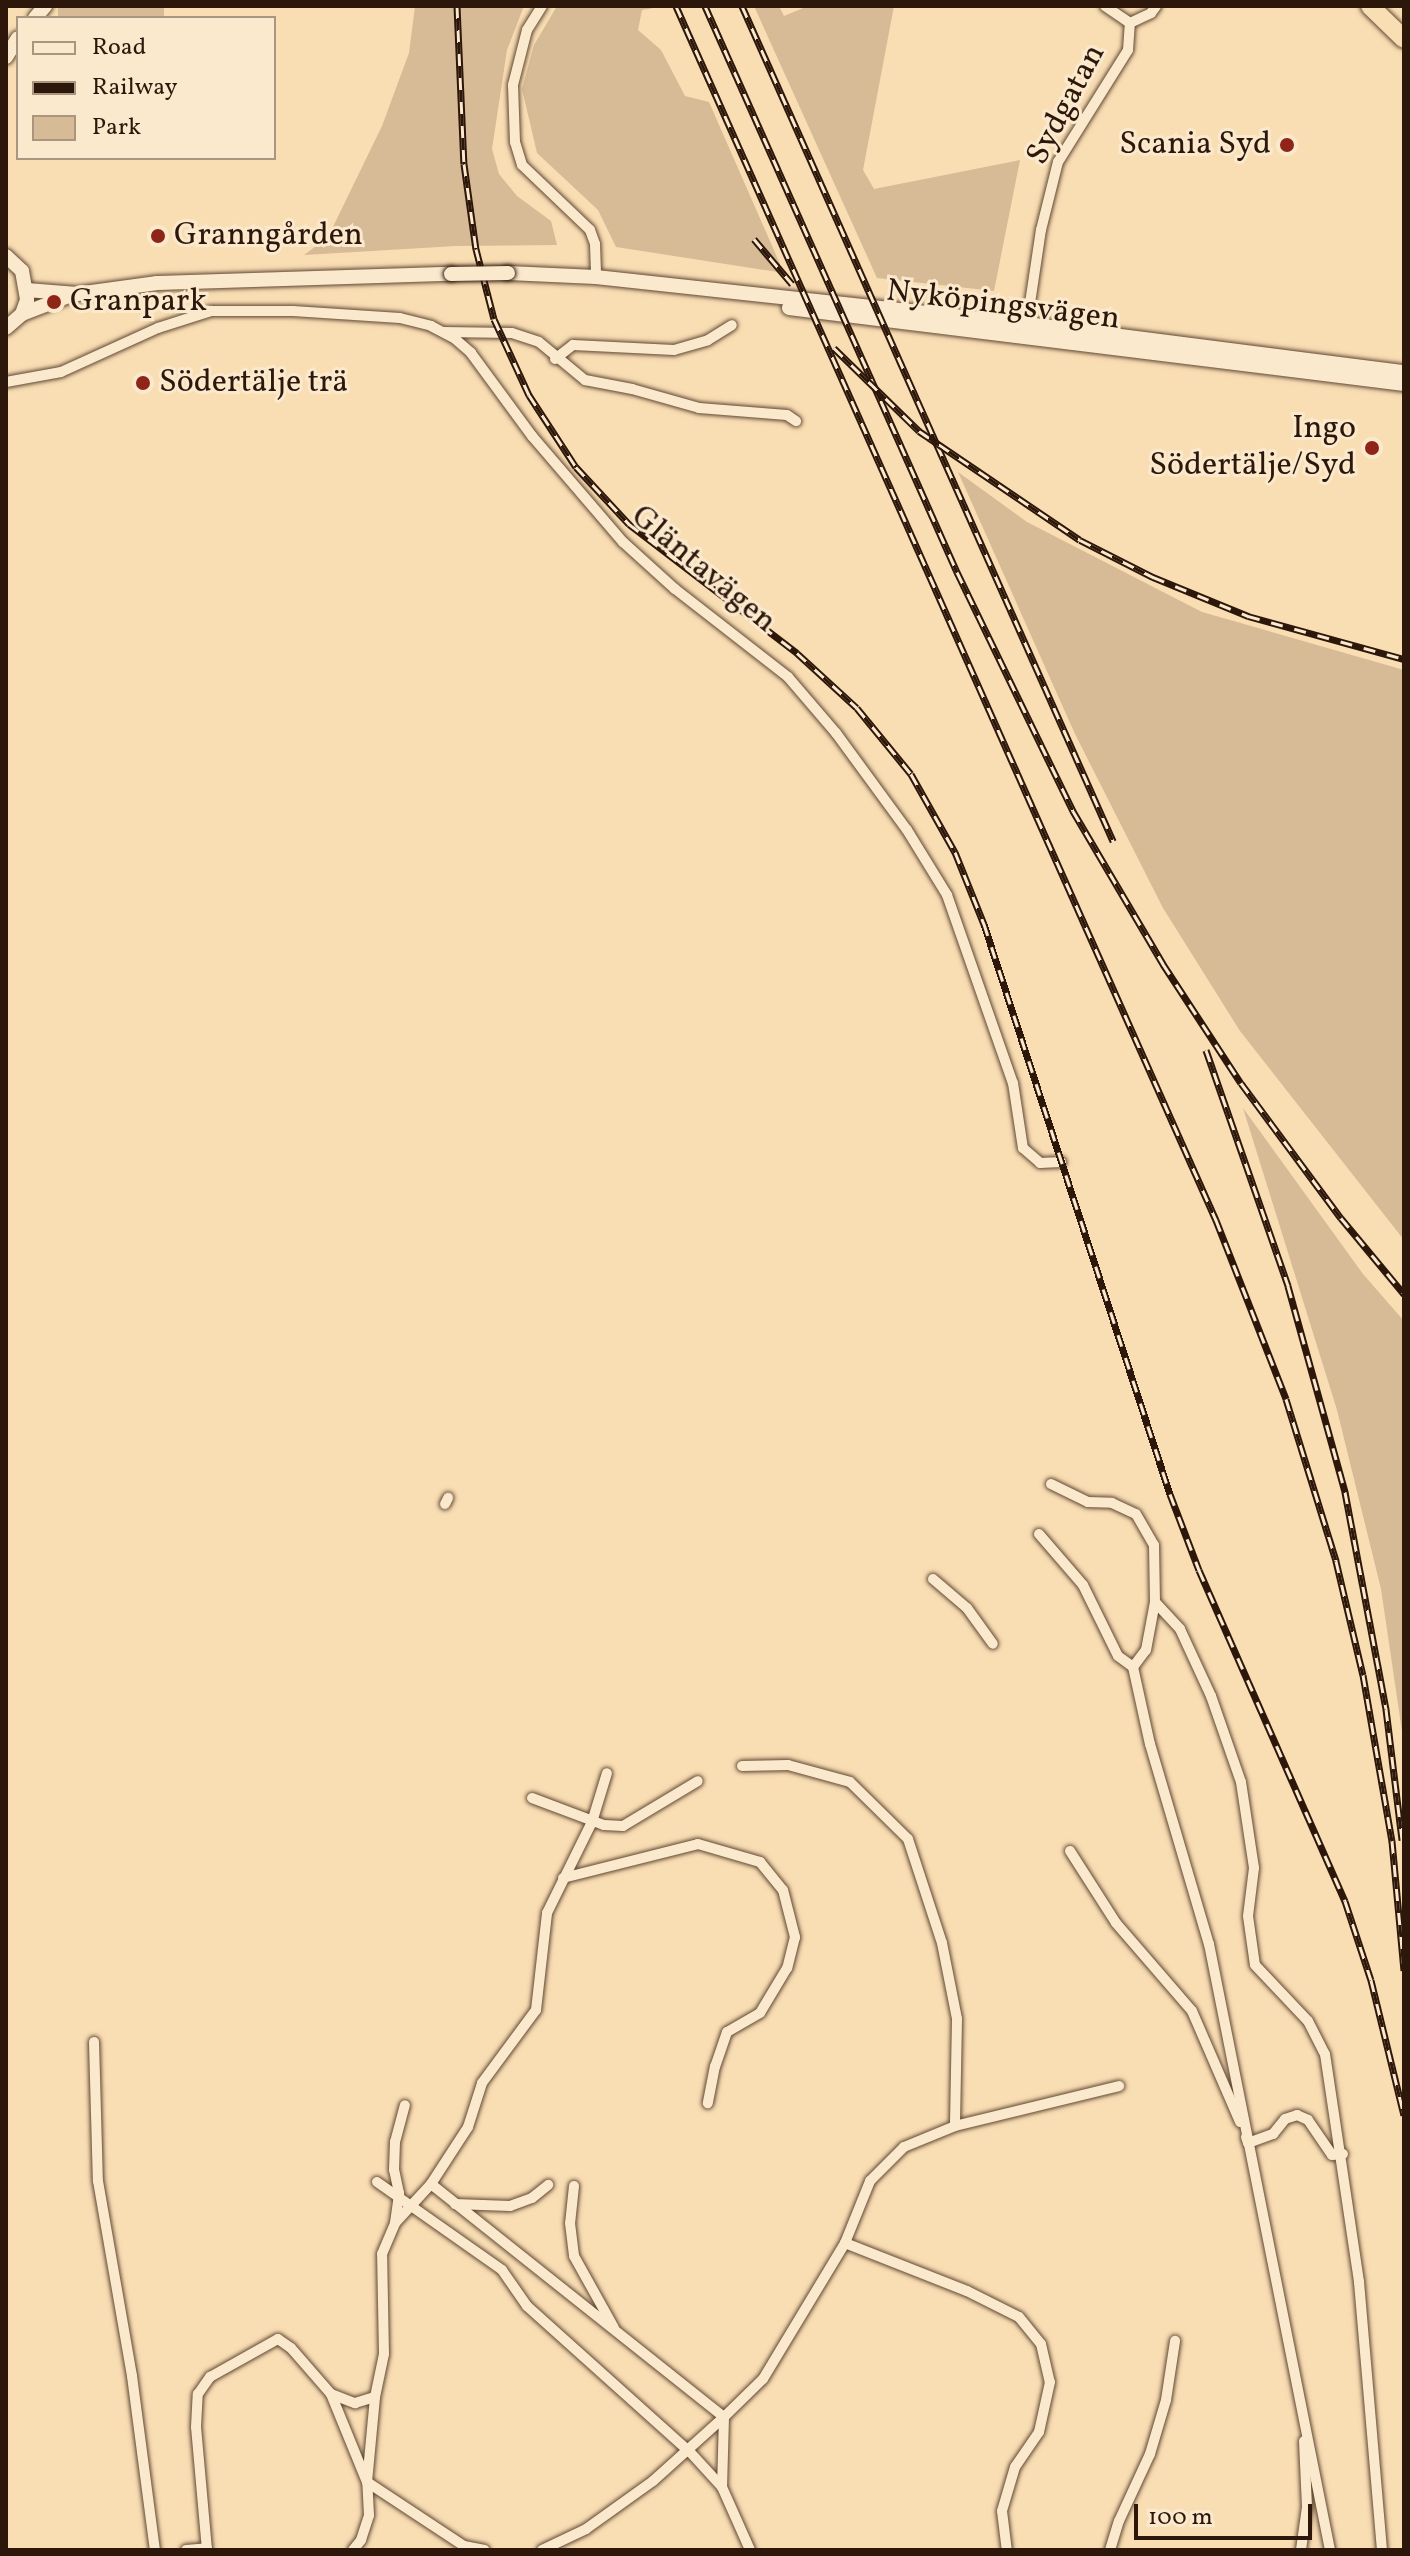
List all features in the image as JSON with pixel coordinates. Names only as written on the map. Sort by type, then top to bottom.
[{"type":"highway","points":[[1370,6],[1404,39]]},
{"type":"main road","points":[[6,256],[22,271],[27,290],[22,314],[6,328]]},
{"type":"main road","name":"Nyköpingsvägen","points":[[22,314],[77,294],[157,283],[508,273],[596,277],[1026,330],[1404,372]]},
{"type":"main road","name":"Nyköpingsvägen","points":[[27,290],[77,294]]},
{"type":"main road","name":"Nyköpingsvägen","points":[[1026,330],[1404,384]]},
{"type":"street","points":[[542,6],[527,30],[513,85],[515,142],[522,165],[590,230],[597,257],[596,277]]},
{"type":"street","name":"Sydgatan","points":[[1026,330],[1041,230],[1058,162],[1128,50],[1130,23],[1105,6]]},
{"type":"street","points":[[1130,23],[1151,13],[1156,6]]},
{"type":"street","name":"Gläntavägen","points":[[6,382],[61,372],[158,328],[211,311],[379,316],[416,321],[443,332],[471,353],[532,436],[639,558],[768,659],[818,708],[907,830],[947,895],[1013,1083],[1023,1148],[1040,1163],[1061,1162]]},
{"type":"street","points":[[555,359],[573,345],[674,350],[708,340],[732,325]]},
{"type":"street","points":[[443,332],[512,333],[539,342],[555,359],[585,380],[632,389],[699,408],[787,415],[796,421]]},
{"type":"street","points":[[1051,1484],[1088,1502],[1112,1503],[1136,1514],[1154,1545],[1155,1602],[1146,1650],[1133,1667]]},
{"type":"street","points":[[1039,1534],[1083,1585],[1118,1656],[1133,1667],[1150,1744],[1209,1944],[1330,2550]]},
{"type":"street","points":[[933,1579],[967,1608],[993,1644]]},
{"type":"street","points":[[1155,1602],[1180,1629],[1211,1696],[1241,1782],[1254,1868],[1248,1916],[1255,1965],[1308,2021],[1325,2054],[1343,2154],[1359,2282],[1382,2550]]},
{"type":"street","points":[[742,1766],[788,1765],[850,1782],[908,1839],[942,1943],[957,2019],[955,2126]]},
{"type":"street","points":[[395,2223],[431,2184],[468,2127],[482,2083],[536,2010],[547,1913],[592,1822],[607,1773]]},
{"type":"street","points":[[532,1798],[592,1822],[623,1826],[698,1781]]},
{"type":"street","points":[[563,1878],[698,1844],[760,1862],[783,1890],[795,1937],[787,1968],[760,2013],[727,2032],[715,2066],[708,2103]]},
{"type":"street","points":[[1070,1851],[1116,1923],[1192,2011],[1248,2143]]},
{"type":"street","points":[[94,2042],[98,2181],[132,2376],[155,2550]]},
{"type":"street","points":[[542,2550],[586,2529],[690,2452],[763,2379],[845,2243],[870,2181],[904,2147],[955,2126],[1119,2086]]},
{"type":"street","points":[[353,2550],[361,2540],[369,2515],[367,2482],[375,2397],[384,2354],[382,2254],[395,2223],[399,2193],[394,2170],[395,2142],[405,2105]]},
{"type":"street","points":[[1248,2143],[1273,2134],[1285,2119],[1297,2115],[1308,2120],[1332,2155],[1343,2154]]},
{"type":"street","points":[[377,2182],[399,2193],[502,2270],[527,2306],[690,2452],[722,2487],[750,2550]]},
{"type":"street","points":[[431,2184],[724,2417]]},
{"type":"street","points":[[453,2203],[510,2206],[532,2198],[548,2185]]},
{"type":"street","points":[[574,2186],[570,2223],[574,2256],[620,2336]]},
{"type":"street","points":[[845,2243],[967,2291],[1019,2317],[1041,2344],[1050,2382],[1039,2432],[1015,2467],[1002,2511],[1007,2550]]},
{"type":"street","points":[[186,2550],[207,2549],[196,2427],[198,2394],[210,2377],[278,2339],[291,2348],[331,2394],[367,2482],[464,2546],[485,2550]]},
{"type":"street","points":[[1110,2550],[1119,2521],[1150,2454],[1166,2400],[1175,2341]]},
{"type":"street","points":[[331,2394],[355,2403],[375,2397]]},
{"type":"street","points":[[1301,2550],[1307,2507],[1302,2409]]},
{"type":"street","points":[[722,2487],[724,2417]]},
{"type":"green space","points":[[58,6],[164,6],[164,16],[58,16]]},
{"type":"green space","points":[[415,6],[524,6],[507,50],[492,149],[499,174],[517,196],[551,221],[557,245],[456,246],[304,255],[328,237],[382,126],[409,53]]},
{"type":"green space","points":[[557,6],[659,7],[642,10],[638,30],[661,50],[685,96],[709,102],[784,273],[616,247],[598,210],[537,153],[522,89],[534,45]]},
{"type":"green space","points":[[754,6],[779,6],[784,16],[808,6],[894,6],[863,170],[874,189],[1020,160],[994,291],[877,278]]},
{"type":"green space","points":[[958,472],[1027,522],[1202,612],[1404,670],[1404,1240],[1240,1031],[1163,908],[1075,734]]},
{"type":"green space","points":[[1243,1108],[1363,1274],[1404,1321],[1404,1745],[1381,1589],[1337,1410]]},
{"type":"railway","points":[[457,6],[464,164],[476,249],[494,319],[529,395],[576,467],[629,524],[797,653],[857,708],[911,774],[955,852],[984,924],[1170,1494],[1199,1570],[1345,1901],[1371,1980],[1404,2115]]},
{"type":"railway","points":[[676,6],[1216,1220],[1286,1399],[1336,1561],[1363,1675],[1392,1841],[1404,1970]]},
{"type":"railway","points":[[705,6],[957,572],[1073,811],[1163,964],[1241,1083],[1341,1218],[1404,1294]]},
{"type":"railway","points":[[742,6],[1113,841]]},
{"type":"railway","points":[[754,239],[792,284]]},
{"type":"railway","points":[[834,348],[919,431],[1080,540],[1153,577],[1248,616],[1404,659]]},
{"type":"railway","points":[[1206,1050],[1288,1286],[1345,1492],[1386,1709],[1402,1840]]},
{"type":"place","name":"Scania Syd","points":[[1287,145]]},
{"type":"place","name":"Granngården","points":[[158,236]]},
{"type":"place","name":"Granpark","points":[[54,302]]},
{"type":"place","name":"Södertälje trä","points":[[143,383]]},
{"type":"place","name":"Ingo Södertälje/Syd","points":[[1372,448]]}]
